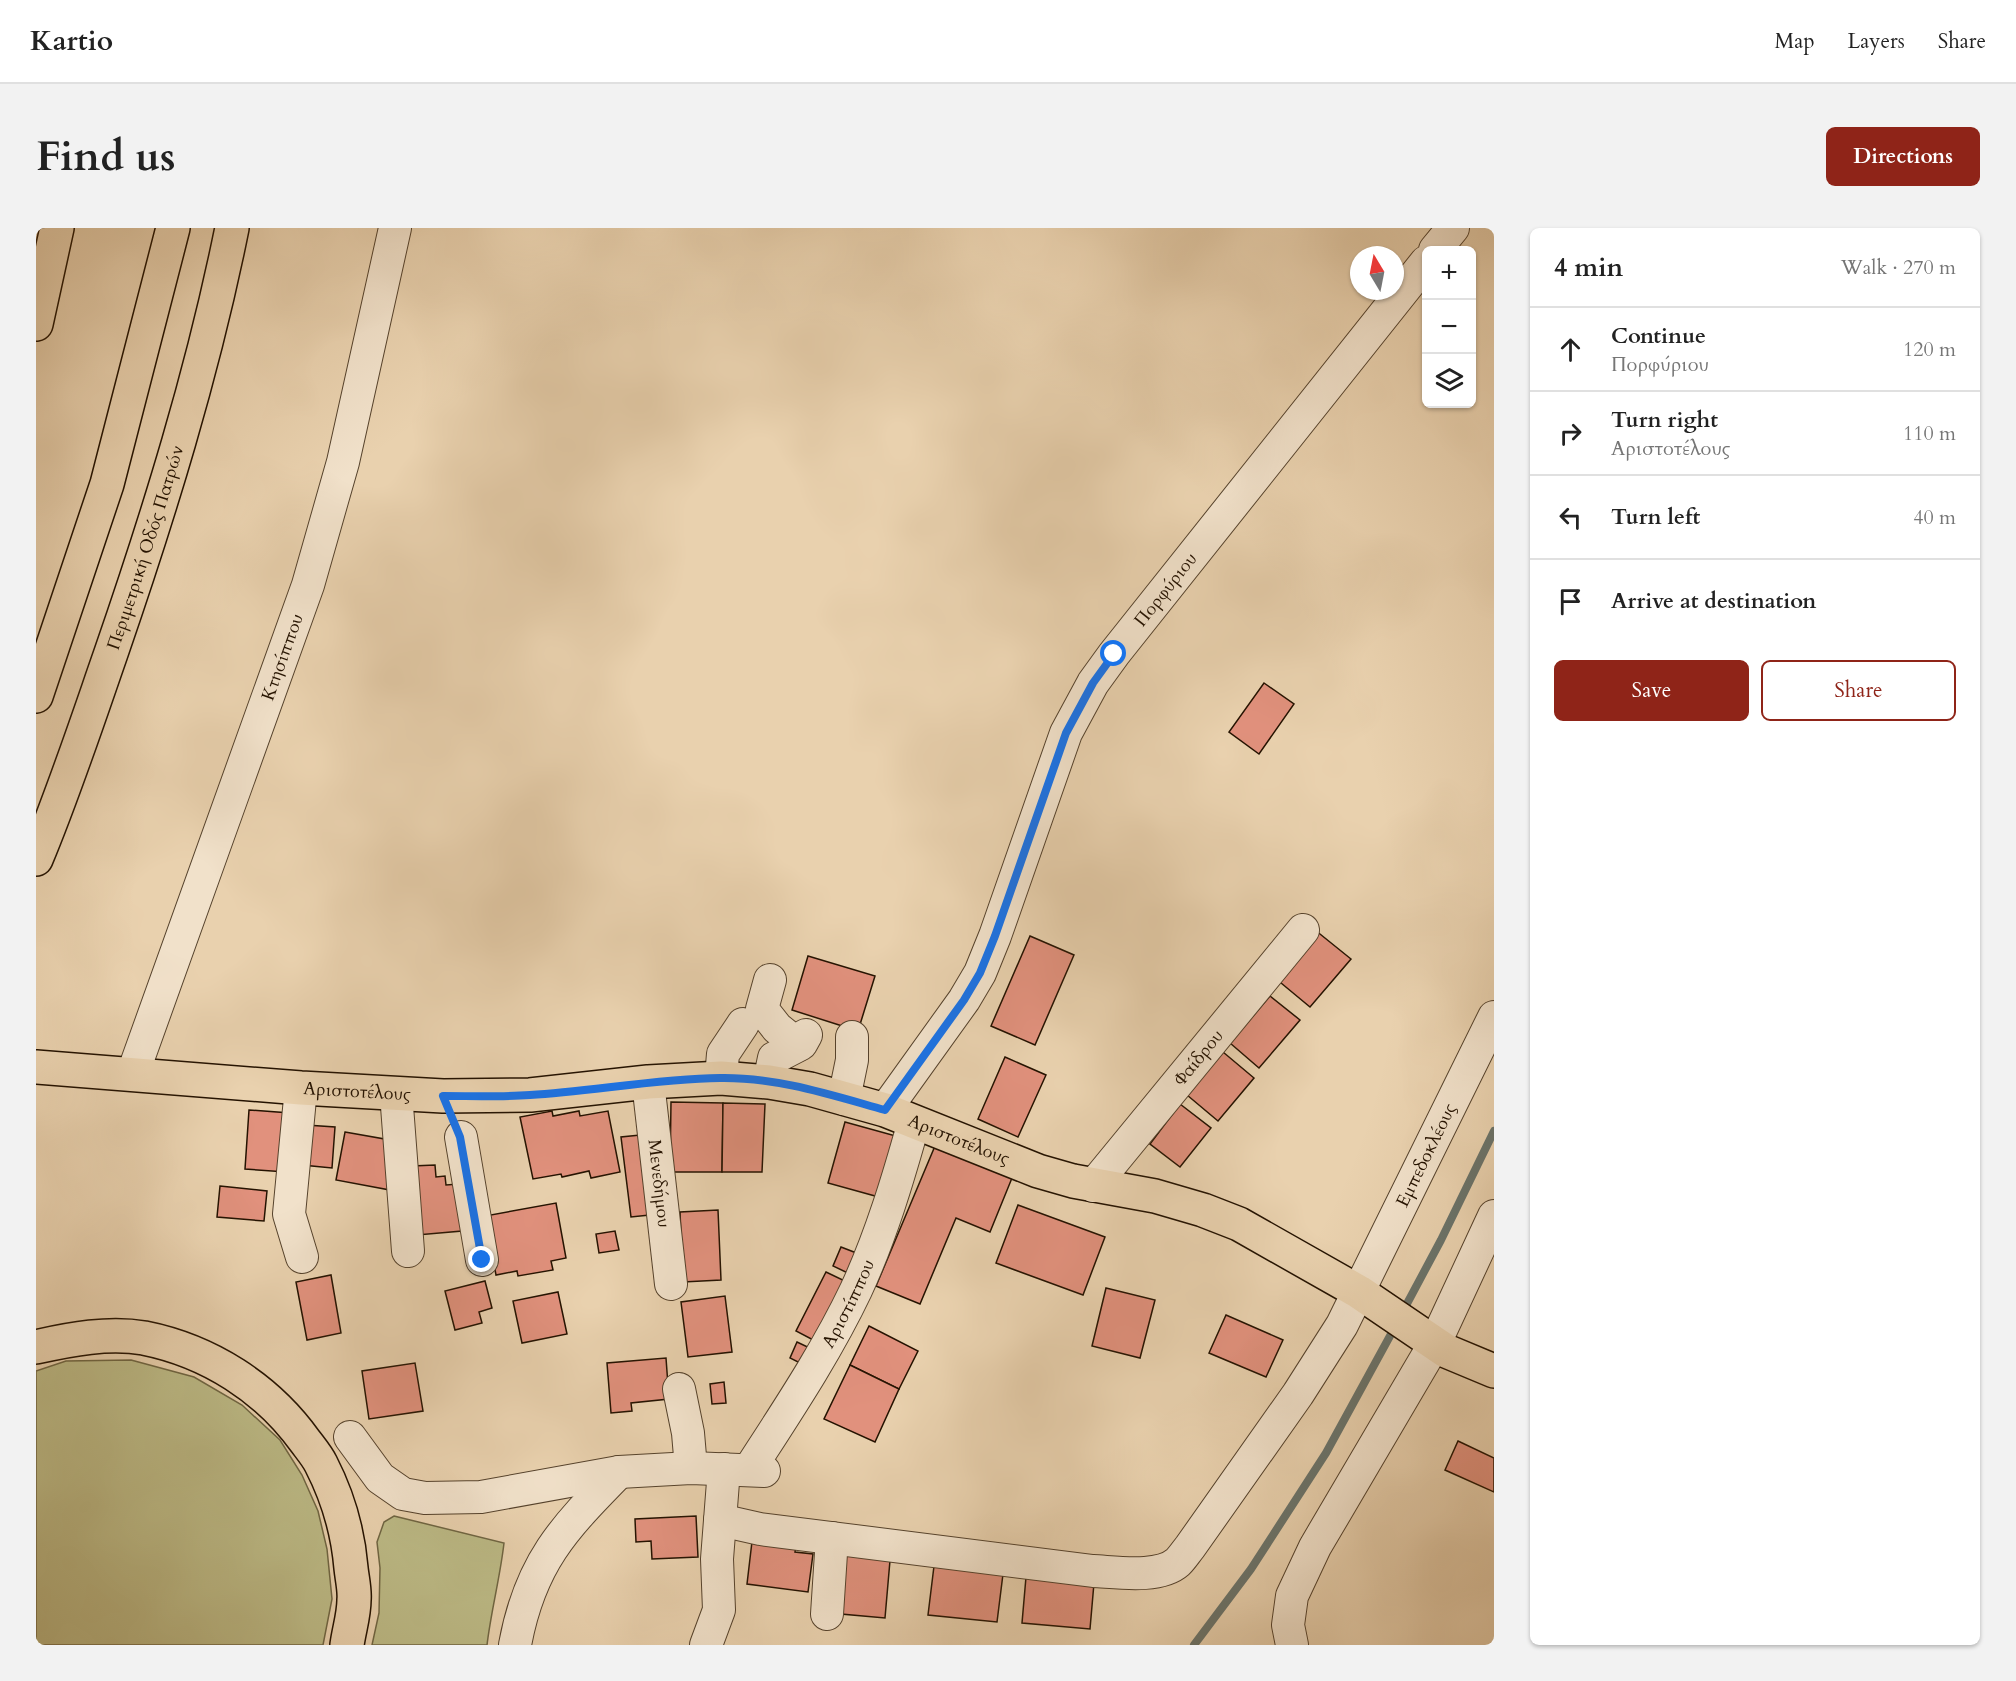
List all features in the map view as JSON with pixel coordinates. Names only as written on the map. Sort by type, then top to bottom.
[{"type":"main road","points":[[36,324],[57,228]]},
{"type":"main road","points":[[36,696],[107,484],[173,228]]},
{"type":"main road","name":"Περιμετρική Οδός Πατρών","points":[[36,859],[78,751],[161,501],[202,351],[232,228]]},
{"type":"main road","name":"Αριστοτέλους","points":[[36,1067],[301,1088],[443,1096],[530,1095],[721,1078],[769,1082],[810,1089],[899,1116],[1032,1169],[1093,1186],[1155,1196],[1226,1219],[1274,1242],[1428,1338]]},
{"type":"main road","points":[[36,1347],[103,1336],[143,1338],[181,1348],[217,1363],[236,1374],[268,1400],[293,1424],[320,1462],[337,1499],[349,1540],[354,1600],[347,1645]]},
{"type":"main road","points":[[1428,1338],[1457,1356],[1494,1371]]},
{"type":"street","name":"Κτησίππου","points":[[133,1073],[308,585],[343,462],[395,228]]},
{"type":"street","points":[[1438,246],[1453,228]]},
{"type":"street","name":"Πορφύριου","points":[[899,1116],[980,973],[1066,733],[1093,683],[1422,267]]},
{"type":"street","name":"Φαίδρου","points":[[1093,1186],[1303,930]]},
{"type":"street","points":[[769,1082],[774,1058],[802,1040],[777,1028],[762,1009],[770,980]]},
{"type":"street","name":"Εμπεδοκλέους","points":[[720,1520],[832,1538],[1093,1571],[1146,1573],[1168,1569],[1178,1562],[1190,1547],[1298,1394],[1342,1325],[1365,1297],[1369,1268],[1494,1017]]},
{"type":"street","points":[[721,1078],[723,1054],[743,1024]]},
{"type":"street","points":[[844,1099],[852,1060],[852,1037]]},
{"type":"street","name":"Μενεδήμου","points":[[648,1083],[671,1284]]},
{"type":"street","points":[[301,1088],[289,1215],[302,1257]]},
{"type":"street","points":[[396,1093],[408,1251]]},
{"type":"street","points":[[443,1096],[488,1203]]},
{"type":"street","name":"Αριστίππου","points":[[746,1470],[809,1376],[855,1290],[883,1224],[899,1116]]},
{"type":"street","points":[[460,1137],[482,1260]]},
{"type":"street","points":[[1292,1645],[1288,1625],[1292,1596],[1315,1547],[1494,1216]]},
{"type":"street","points":[[679,1389],[688,1433],[690,1468]]},
{"type":"street","points":[[350,1437],[380,1478],[403,1494],[425,1498],[480,1497],[619,1472],[690,1468],[746,1470],[720,1520],[717,1559],[720,1610],[706,1645]]},
{"type":"street","points":[[515,1645],[526,1599],[542,1562],[567,1527],[619,1472]]},
{"type":"street","points":[[826,1614],[832,1538]]},
{"type":"shaded area","points":[[131,1360],[194,1377],[242,1405],[280,1440],[302,1475],[318,1511],[327,1549],[332,1599],[323,1645],[36,1645],[36,1371],[66,1361]]},
{"type":"shaded area","points":[[394,1516],[504,1543],[487,1645],[372,1645],[379,1613],[380,1568],[377,1542],[384,1522]]},
{"type":"building","points":[[1264,683],[1294,704],[1259,754],[1229,732]]},
{"type":"building","points":[[1315,930],[1351,959],[1310,1007],[1275,978]]},
{"type":"building","points":[[1030,936],[1074,955],[1035,1045],[991,1026]]},
{"type":"building","points":[[808,956],[875,976],[858,1031],[792,1010]]},
{"type":"building","points":[[1270,996],[1300,1020],[1259,1068],[1230,1043]]},
{"type":"building","points":[[1223,1052],[1254,1078],[1218,1121],[1187,1095]]},
{"type":"building","points":[[1005,1057],[1046,1075],[1018,1137],[978,1119]]},
{"type":"building","points":[[671,1102],[723,1103],[722,1172],[670,1172]]},
{"type":"building","points":[[723,1103],[765,1104],[762,1172],[722,1172]]},
{"type":"building","points":[[1180,1104],[1211,1128],[1180,1167],[1150,1144]]},
{"type":"building","points":[[249,1110],[290,1113],[286,1172],[245,1169]]},
{"type":"building","points":[[552,1111],[553,1116],[579,1111],[580,1116],[608,1111],[620,1172],[591,1178],[589,1171],[562,1177],[561,1174],[533,1179],[520,1117]]},
{"type":"building","points":[[845,1122],[903,1138],[886,1199],[828,1183]]},
{"type":"building","points":[[306,1125],[335,1127],[332,1168],[302,1165]]},
{"type":"building","points":[[345,1132],[390,1140],[390,1190],[336,1180]]},
{"type":"building","points":[[650,1134],[659,1214],[631,1217],[621,1137]]},
{"type":"building","points":[[935,1146],[1012,1178],[990,1232],[956,1218],[920,1304],[876,1286]]},
{"type":"building","points":[[435,1165],[436,1177],[445,1176],[446,1185],[459,1184],[462,1231],[417,1235],[412,1166]]},
{"type":"building","points":[[220,1186],[267,1191],[264,1221],[217,1217]]},
{"type":"building","points":[[556,1203],[566,1258],[551,1261],[553,1270],[518,1276],[517,1271],[496,1275],[485,1216]]},
{"type":"building","points":[[1018,1205],[1105,1237],[1083,1295],[996,1263]]},
{"type":"building","points":[[718,1210],[721,1280],[683,1282],[680,1212]]},
{"type":"building","points":[[615,1231],[619,1250],[599,1253],[596,1234]]},
{"type":"building","points":[[841,1247],[859,1254],[850,1274],[833,1266]]},
{"type":"building","points":[[826,1272],[847,1282],[817,1342],[796,1331]]},
{"type":"building","points":[[331,1275],[341,1333],[307,1340],[296,1282]]},
{"type":"building","points":[[485,1281],[492,1308],[479,1312],[482,1323],[455,1330],[445,1291]]},
{"type":"building","points":[[1106,1288],[1155,1300],[1140,1358],[1092,1346]]},
{"type":"building","points":[[558,1292],[567,1334],[522,1343],[513,1301]]},
{"type":"building","points":[[725,1296],[732,1352],[688,1357],[681,1302]]},
{"type":"building","points":[[1226,1315],[1283,1340],[1266,1377],[1209,1353]]},
{"type":"building","points":[[869,1326],[918,1351],[899,1389],[850,1365]]},
{"type":"building","points":[[797,1342],[814,1350],[806,1366],[790,1358]]},
{"type":"building","points":[[666,1358],[669,1399],[631,1403],[632,1411],[611,1413],[607,1363]]},
{"type":"building","points":[[415,1363],[423,1411],[369,1419],[362,1371]]},
{"type":"building","points":[[850,1365],[899,1389],[875,1442],[824,1419]]},
{"type":"building","points":[[724,1382],[726,1403],[712,1404],[710,1384]]},
{"type":"building","points":[[1458,1441],[1494,1458],[1494,1492],[1445,1470]]},
{"type":"building","points":[[696,1516],[698,1557],[652,1559],[651,1541],[636,1542],[635,1519]]},
{"type":"building","points":[[753,1533],[797,1539],[795,1552],[813,1554],[808,1592],[747,1584]]},
{"type":"building","points":[[846,1545],[891,1549],[885,1618],[841,1614]]},
{"type":"building","points":[[934,1566],[1003,1574],[997,1622],[928,1615]]},
{"type":"building","points":[[1026,1577],[1094,1583],[1090,1629],[1022,1623]]},
{"type":"waterway","points":[[1402,1313],[1441,1240],[1494,1131]]},
{"type":"waterway","points":[[1194,1645],[1251,1569],[1326,1453],[1396,1325]]},
{"type":"route","points":[[482,1260],[460,1137],[443,1096],[530,1095],[721,1078],[769,1082],[810,1089],[885,1110],[964,1000],[980,973],[1066,733],[1093,683],[1114,654]]}]
